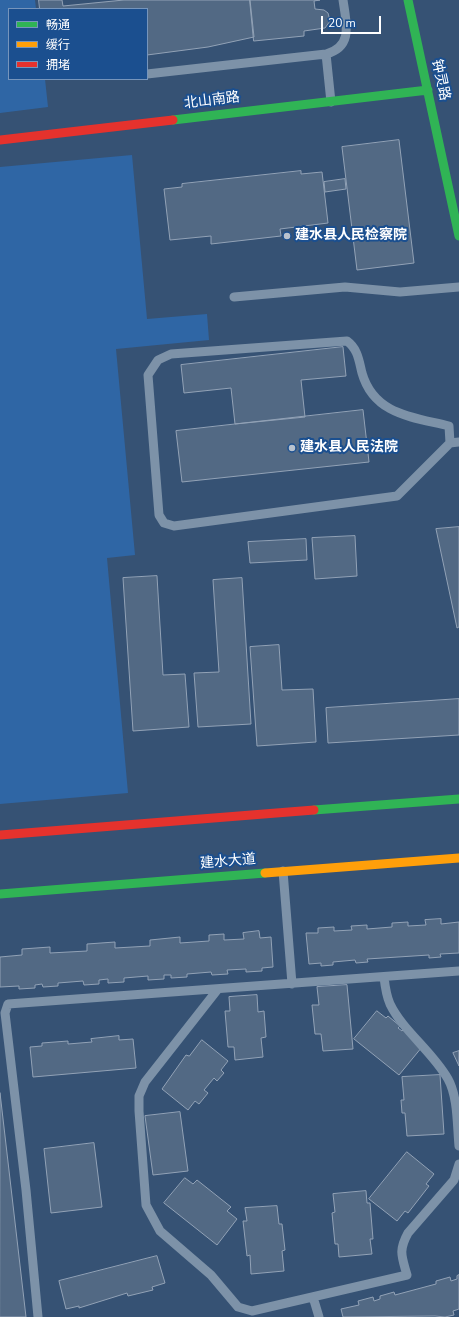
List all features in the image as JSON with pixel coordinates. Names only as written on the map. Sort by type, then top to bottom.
[{"type":"main road","name":"钟灵路","points":[[408,0],[459,236]]},
{"type":"main road","name":"北山南路","points":[[0,140],[428,90]]},
{"type":"main road","points":[[0,834],[459,799]]},
{"type":"main road","name":"建水大道","points":[[0,894],[459,858]]},
{"type":"lane","points":[[148,74],[326,54],[339,48],[343,44],[347,33],[343,0]]},
{"type":"lane","points":[[326,54],[331,102]]},
{"type":"lane","points":[[234,297],[345,287],[400,292],[459,287]]},
{"type":"lane","points":[[347,341],[354,346],[365,383],[378,401],[395,412],[449,426],[454,442],[397,496],[174,526],[164,523],[159,515],[148,375],[158,360],[171,354],[347,341]]},
{"type":"lane","points":[[283,871],[292,984]]},
{"type":"lane","points":[[38,1317],[26,1190],[5,1013],[8,1004],[459,971]]},
{"type":"lane","points":[[384,977],[389,1002],[398,1018],[426,1048],[449,1080],[454,1096],[459,1146]]},
{"type":"lane","points":[[218,989],[145,1082],[139,1096],[139,1111],[146,1205],[160,1231],[211,1275],[238,1307],[252,1311],[407,1275],[400,1252],[403,1242],[408,1233],[454,1180],[459,1164]]},
{"type":"lane","points":[[313,1297],[319,1317]]},
{"type":"shaded area","points":[[0,0],[35,0],[36,8],[8,8],[8,80],[45,80],[48,107],[0,113]]},
{"type":"shaded area","points":[[132,155],[147,319],[207,314],[209,340],[116,349],[135,555],[107,558],[128,793],[0,804],[0,167]]},
{"type":"building","points":[[39,0],[62,0],[63,6],[124,0],[250,0],[254,37],[208,47],[148,55],[148,8],[40,8]]},
{"type":"building","points":[[250,0],[320,0],[314,1],[315,9],[324,10],[328,13],[330,21],[325,28],[304,31],[304,36],[254,41]]},
{"type":"building","points":[[399,140],[414,263],[357,270],[342,147]]},
{"type":"building","points":[[301,171],[301,174],[322,172],[328,223],[280,229],[281,236],[211,244],[211,236],[170,240],[164,189],[182,187],[182,184]]},
{"type":"building","points":[[345,179],[346,189],[325,192],[324,182]]},
{"type":"building","points":[[343,347],[346,376],[301,380],[305,417],[235,424],[231,388],[184,393],[181,365]]},
{"type":"building","points":[[363,410],[369,462],[182,482],[176,431]]},
{"type":"building","points":[[459,527],[459,627],[457,628],[436,529]]},
{"type":"building","points":[[355,536],[357,576],[315,579],[312,538]]},
{"type":"building","points":[[306,539],[307,560],[250,563],[248,542]]},
{"type":"building","points":[[157,576],[163,675],[185,674],[189,727],[133,731],[123,578]]},
{"type":"building","points":[[242,578],[251,724],[198,727],[194,673],[219,672],[213,580]]},
{"type":"building","points":[[279,645],[282,690],[313,689],[316,742],[257,746],[250,647]]},
{"type":"building","points":[[459,699],[459,735],[328,743],[326,708]]},
{"type":"building","points":[[441,919],[441,924],[459,922],[459,953],[440,954],[441,957],[429,958],[429,955],[367,959],[368,962],[356,963],[355,960],[333,962],[333,965],[321,966],[321,963],[309,964],[306,933],[318,933],[318,928],[334,927],[334,931],[352,930],[351,926],[367,925],[367,929],[392,927],[392,923],[408,922],[408,926],[426,925],[425,920]]},
{"type":"building","points":[[259,931],[260,938],[271,937],[273,967],[262,968],[262,971],[246,972],[246,969],[227,970],[228,974],[212,975],[211,972],[187,974],[187,977],[171,978],[171,975],[164,975],[164,979],[148,980],[148,976],[124,978],[124,982],[108,983],[108,979],[99,980],[99,984],[84,985],[83,981],[58,983],[58,986],[43,987],[42,984],[35,985],[35,988],[19,989],[19,986],[0,987],[0,957],[22,955],[22,949],[50,947],[50,953],[87,951],[87,944],[115,942],[115,948],[150,946],[150,940],[180,937],[180,943],[209,941],[209,935],[224,934],[224,940],[244,939],[243,933]]},
{"type":"building","points":[[347,985],[353,1049],[323,1051],[321,1034],[315,1034],[312,1005],[319,1005],[317,987]]},
{"type":"building","points":[[257,995],[258,1012],[264,1011],[266,1037],[261,1038],[263,1057],[235,1060],[234,1047],[228,1047],[225,1011],[230,1011],[229,997]]},
{"type":"building","points":[[377,1011],[386,1018],[388,1016],[400,1026],[398,1028],[402,1031],[404,1029],[422,1047],[399,1075],[354,1039]]},
{"type":"building","points":[[119,1036],[119,1040],[133,1039],[136,1068],[33,1077],[30,1047],[42,1046],[42,1043],[68,1041],[68,1044],[92,1042],[91,1039]]},
{"type":"building","points":[[202,1040],[228,1061],[221,1070],[224,1073],[217,1081],[214,1078],[204,1090],[208,1093],[199,1104],[195,1101],[188,1110],[162,1089],[186,1055],[189,1056]]},
{"type":"building","points":[[459,1051],[459,1066],[453,1053]]},
{"type":"building","points":[[440,1075],[444,1134],[407,1136],[405,1113],[402,1113],[401,1100],[404,1100],[402,1077]]},
{"type":"building","points":[[0,1093],[26,1317],[0,1317]]},
{"type":"building","points":[[180,1112],[188,1171],[153,1175],[145,1116]]},
{"type":"building","points":[[94,1143],[102,1207],[51,1213],[44,1149]]},
{"type":"building","points":[[407,1152],[434,1174],[426,1184],[429,1186],[408,1213],[405,1211],[397,1221],[369,1199]]},
{"type":"building","points":[[185,1178],[193,1184],[197,1180],[231,1207],[227,1211],[237,1219],[217,1245],[164,1203]]},
{"type":"building","points":[[366,1191],[367,1203],[370,1203],[373,1239],[370,1239],[372,1254],[339,1257],[338,1244],[335,1244],[332,1213],[335,1212],[333,1194]]},
{"type":"building","points":[[277,1206],[279,1224],[282,1224],[285,1250],[282,1251],[284,1271],[251,1274],[250,1255],[247,1256],[243,1221],[247,1221],[245,1208]]},
{"type":"building","points":[[157,1256],[165,1283],[152,1287],[153,1290],[128,1296],[127,1293],[79,1308],[79,1306],[66,1309],[59,1281]]},
{"type":"building","points":[[459,1275],[459,1309],[453,1311],[454,1315],[445,1317],[343,1317],[341,1309],[359,1305],[358,1301],[373,1297],[374,1301],[380,1299],[380,1296],[394,1292],[395,1295],[436,1284],[436,1281],[450,1277],[451,1281],[457,1279],[457,1276]]},
{"type":"traffic: fast","points":[[408,0],[459,236]]},
{"type":"traffic: fast","points":[[173,120],[428,90]]},
{"type":"traffic: fast","points":[[314,810],[459,799]]},
{"type":"traffic: fast","points":[[0,894],[265,873]]},
{"type":"traffic: slow","points":[[265,873],[459,858]]},
{"type":"traffic: jam","points":[[0,140],[173,120]]},
{"type":"traffic: jam","points":[[0,835],[314,810]]},
{"type":"place","name":"建水县人民检察院","points":[[287,236]]},
{"type":"place","name":"建水县人民法院","points":[[292,448]]}]
